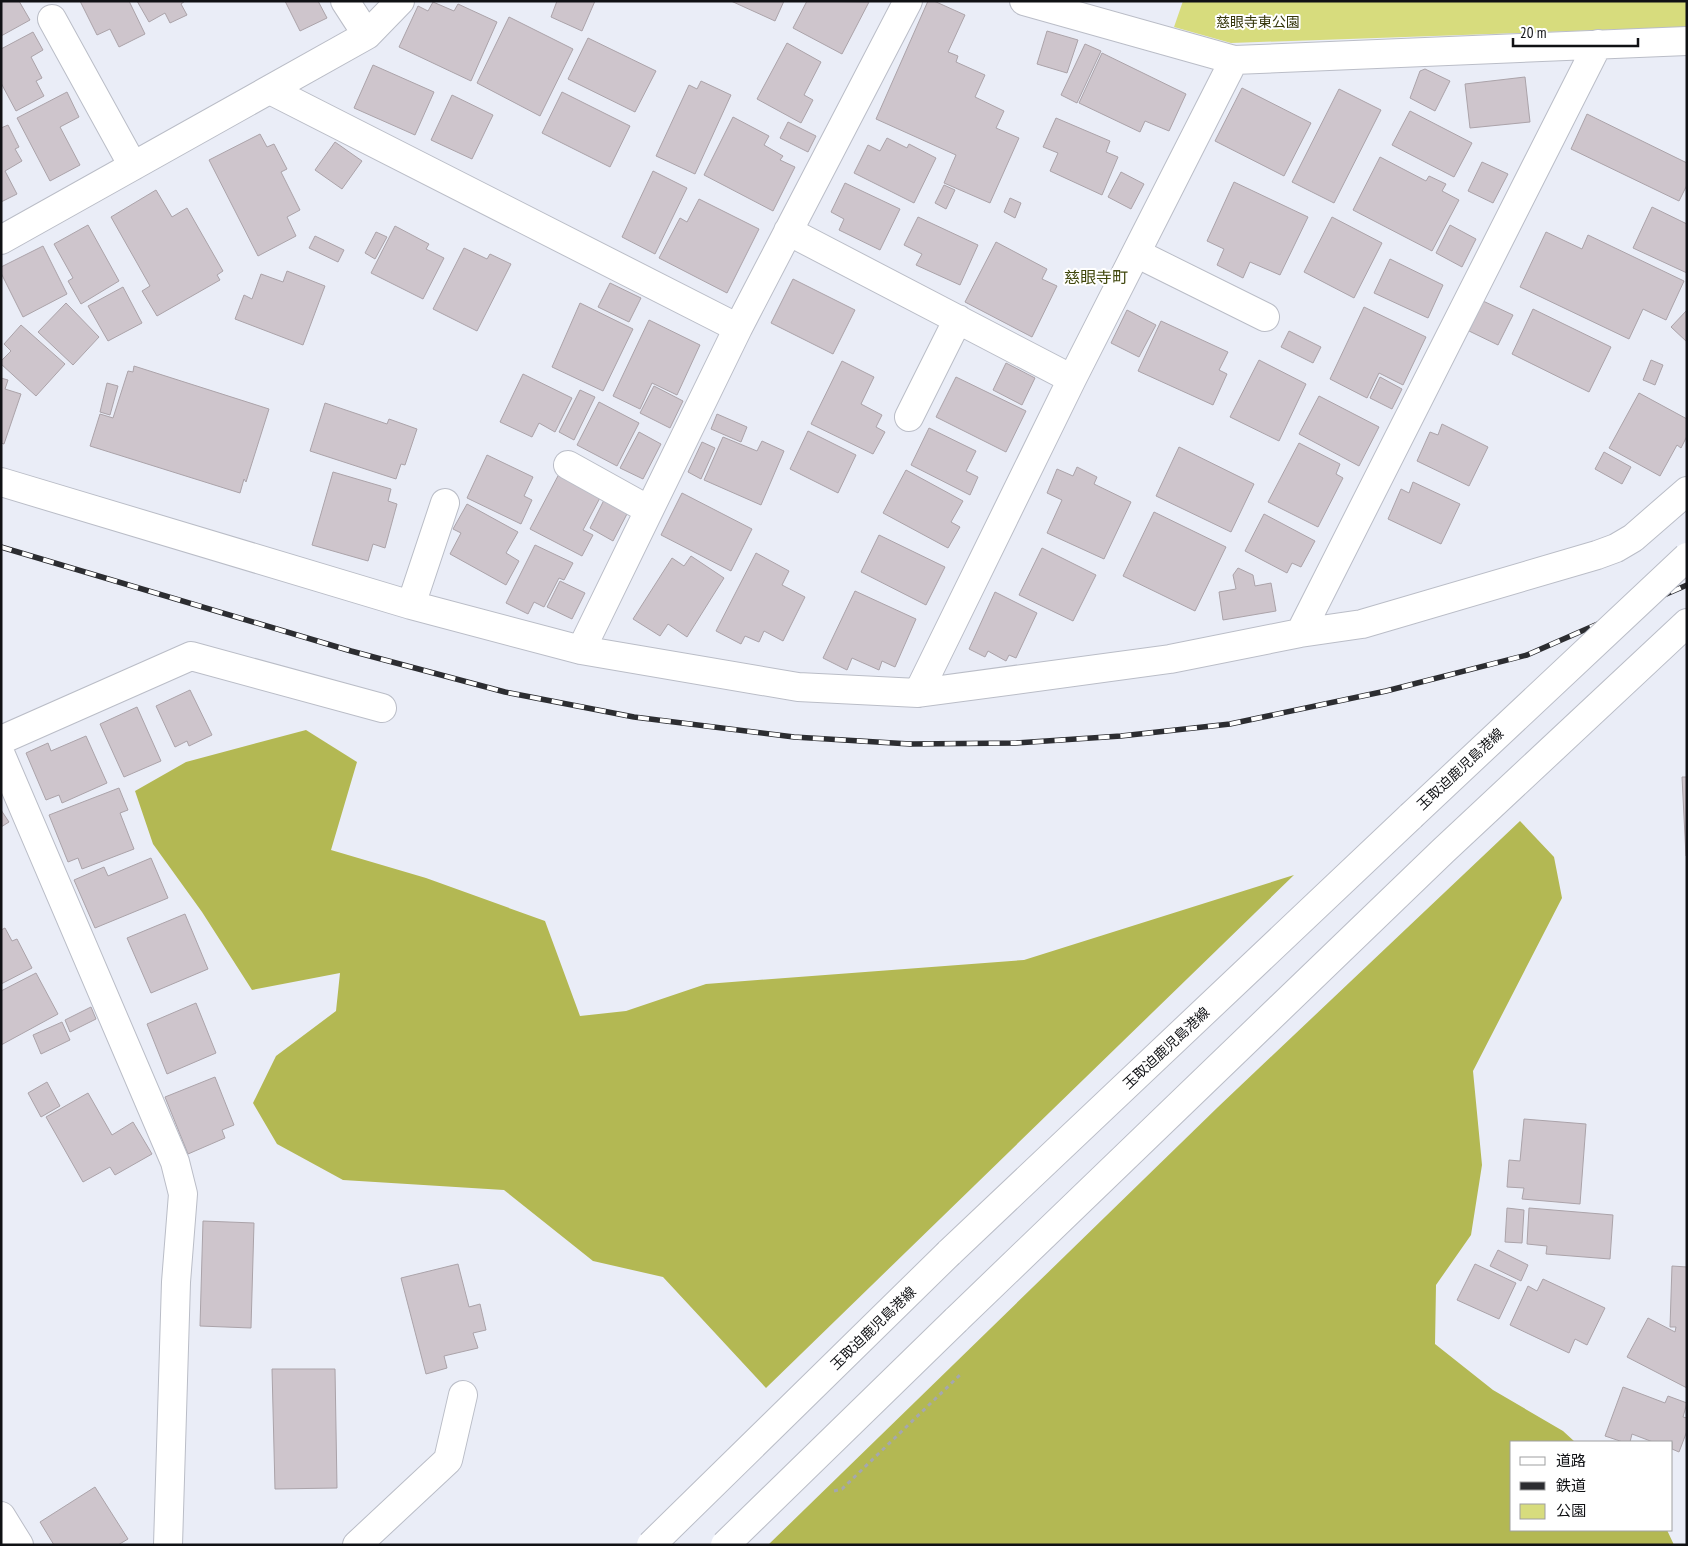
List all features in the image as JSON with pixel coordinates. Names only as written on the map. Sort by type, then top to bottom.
[{"type":"street","points":[[345,1],[367,35]]},
{"type":"street","points":[[1,240],[367,35],[400,1]]},
{"type":"street","points":[[581,650],[738,328],[908,1]]},
{"type":"street","points":[[1024,1],[1234,60],[1687,41]]},
{"type":"street","points":[[52,19],[133,166]]},
{"type":"street","points":[[1300,633],[1598,44]]},
{"type":"street","points":[[918,692],[1072,379],[1234,60]]},
{"type":"street","points":[[270,90],[738,328]]},
{"type":"street","points":[[788,231],[1072,379]]},
{"type":"street","points":[[1136,252],[1264,317]]},
{"type":"street","points":[[909,417],[958,320]]},
{"type":"street","points":[[568,465],[649,510]]},
{"type":"street","points":[[1,482],[411,605],[581,650],[798,687],[918,692],[1170,659],[1300,633],[1362,624],[1616,548],[1633,538],[1687,491]]},
{"type":"street","points":[[411,605],[445,503]]},
{"type":"street","name":"玉取迫鹿児島港線","points":[[651,1545],[949,1253],[1687,557]]},
{"type":"street","points":[[725,1545],[1443,851],[1687,623]]},
{"type":"street","points":[[1,740],[191,656],[382,708]]},
{"type":"street","points":[[1,755],[175,1162],[183,1194],[176,1282],[168,1545]]},
{"type":"street","points":[[356,1545],[448,1460],[463,1395]]},
{"type":"street","points":[[1,1516],[18,1545]]},
{"type":"green space","name":"慈眼寺東公園","points":[[1183,1],[1687,1],[1687,27],[1231,43],[1174,27]]},
{"type":"green space","points":[[306,730],[357,762],[331,850],[426,878],[545,921],[580,1016],[626,1011],[706,984],[1024,960],[1294,875],[766,1388],[663,1277],[593,1261],[504,1190],[343,1180],[277,1144],[253,1103],[276,1056],[336,1011],[340,973],[252,990],[202,912],[153,844],[135,791],[186,762]]},
{"type":"green space","points":[[1520,821],[1554,857],[1562,898],[1473,1071],[1482,1165],[1471,1235],[1436,1285],[1435,1344],[1493,1390],[1563,1431],[1574,1441],[1510,1441],[1510,1531],[1667,1531],[1674,1545],[768,1545],[1218,1107]]},
{"type":"building","points":[[1,1],[19,1],[30,20],[1,36]]},
{"type":"building","points":[[80,1],[129,1],[145,34],[119,47],[110,29],[97,35]]},
{"type":"building","points":[[137,1],[185,1],[181,4],[187,15],[170,23],[165,13],[149,22]]},
{"type":"building","points":[[285,1],[318,1],[327,18],[300,31]]},
{"type":"building","points":[[557,1],[595,1],[582,31],[551,17]]},
{"type":"building","points":[[731,1],[784,1],[775,21]]},
{"type":"building","points":[[807,1],[869,2],[842,54],[793,28]]},
{"type":"building","points":[[928,1],[934,1],[965,15],[948,52],[958,56],[956,62],[985,75],[975,97],[1004,111],[996,128],[1019,138],[990,203],[944,183],[956,155],[876,119]]},
{"type":"building","points":[[433,2],[454,11],[458,4],[497,22],[471,81],[399,47],[418,6],[428,11]]},
{"type":"building","points":[[509,17],[573,49],[540,116],[477,83]]},
{"type":"building","points":[[1047,31],[1078,40],[1067,73],[1037,64]]},
{"type":"building","points":[[33,32],[43,50],[31,57],[42,78],[36,81],[44,96],[16,111],[1,83],[1,49]]},
{"type":"building","points":[[588,38],[656,71],[635,112],[568,79]]},
{"type":"building","points":[[787,43],[821,62],[804,95],[813,100],[801,123],[757,99]]},
{"type":"building","points":[[1085,44],[1101,51],[1077,103],[1061,95]]},
{"type":"building","points":[[1102,53],[1186,94],[1169,131],[1145,121],[1140,132],[1079,103]]},
{"type":"building","points":[[373,65],[434,92],[415,135],[354,108]]},
{"type":"building","points":[[1425,69],[1450,81],[1435,111],[1410,98],[1420,71]]},
{"type":"building","points":[[1525,77],[1530,122],[1470,128],[1465,84]]},
{"type":"building","points":[[701,81],[731,95],[695,174],[656,156],[689,85],[697,89]]},
{"type":"building","points":[[1242,88],[1311,123],[1284,176],[1215,141]]},
{"type":"building","points":[[1339,89],[1381,110],[1334,203],[1292,182]]},
{"type":"building","points":[[67,92],[79,117],[60,127],[80,165],[50,181],[17,118]]},
{"type":"building","points":[[562,92],[630,126],[610,167],[542,133]]},
{"type":"building","points":[[452,95],[493,115],[472,159],[431,140]]},
{"type":"building","points":[[1410,111],[1472,143],[1454,177],[1392,145]]},
{"type":"building","points":[[1587,114],[1687,163],[1687,185],[1679,201],[1571,149]]},
{"type":"building","points":[[733,117],[769,136],[764,145],[783,156],[780,160],[795,167],[773,211],[704,175]]},
{"type":"building","points":[[1056,118],[1110,141],[1106,152],[1118,157],[1102,195],[1050,171],[1058,153],[1043,147]]},
{"type":"building","points":[[788,122],[816,136],[808,152],[780,138]]},
{"type":"building","points":[[8,125],[19,147],[15,149],[22,161],[5,171],[17,194],[1,202],[1,128]]},
{"type":"building","points":[[260,134],[267,147],[274,144],[287,169],[281,172],[300,210],[287,217],[296,236],[258,256],[209,160]]},
{"type":"building","points":[[887,138],[907,148],[909,144],[936,158],[914,203],[854,173],[868,145],[880,151]]},
{"type":"building","points":[[335,142],[362,161],[342,189],[315,170]]},
{"type":"building","points":[[1380,157],[1426,181],[1429,176],[1446,184],[1442,191],[1459,200],[1432,251],[1353,210]]},
{"type":"building","points":[[1482,162],[1508,174],[1493,203],[1468,191]]},
{"type":"building","points":[[653,171],[687,188],[655,254],[622,237]]},
{"type":"building","points":[[1121,172],[1144,184],[1131,209],[1108,197]]},
{"type":"building","points":[[1234,182],[1308,217],[1280,275],[1250,262],[1243,278],[1217,265],[1224,249],[1207,241]]},
{"type":"building","points":[[845,183],[900,209],[880,250],[839,230],[844,219],[831,212]]},
{"type":"building","points":[[944,185],[955,190],[946,209],[935,203]]},
{"type":"building","points":[[156,190],[172,217],[187,208],[223,271],[217,275],[220,280],[157,316],[142,291],[150,286],[111,217]]},
{"type":"building","points":[[1010,198],[1021,203],[1015,218],[1004,212]]},
{"type":"building","points":[[699,199],[759,229],[727,293],[659,258],[680,218],[687,222]]},
{"type":"building","points":[[1652,207],[1687,224],[1687,273],[1633,248]]},
{"type":"building","points":[[918,217],[978,245],[960,285],[916,265],[922,254],[904,245]]},
{"type":"building","points":[[1332,217],[1382,243],[1354,298],[1304,272]]},
{"type":"building","points":[[88,225],[119,281],[81,304],[68,281],[73,278],[54,244]]},
{"type":"building","points":[[1450,225],[1476,239],[1462,267],[1436,253]]},
{"type":"building","points":[[395,226],[429,244],[426,249],[444,258],[423,299],[371,273]]},
{"type":"building","points":[[376,232],[387,237],[375,259],[365,253]]},
{"type":"building","points":[[1546,232],[1582,249],[1588,235],[1684,281],[1666,320],[1643,309],[1629,339],[1520,287]]},
{"type":"building","points":[[315,236],[344,250],[338,262],[309,248]]},
{"type":"building","points":[[996,242],[1047,269],[1042,279],[1057,286],[1032,337],[965,302]]},
{"type":"building","points":[[43,246],[67,294],[23,317],[1,273],[1,267]]},
{"type":"building","points":[[464,248],[487,259],[490,254],[511,264],[477,331],[433,309]]},
{"type":"building","points":[[1390,259],[1443,285],[1428,318],[1374,293]]},
{"type":"building","points":[[287,271],[325,286],[303,345],[235,319],[244,295],[252,299],[261,274],[283,282]]},
{"type":"building","points":[[793,279],[855,310],[833,354],[771,323]]},
{"type":"building","points":[[610,283],[641,298],[629,322],[598,307]]},
{"type":"building","points":[[123,287],[142,323],[108,341],[88,306]]},
{"type":"building","points":[[1483,301],[1513,315],[1498,345],[1469,331]]},
{"type":"building","points":[[66,303],[99,337],[73,365],[38,332]]},
{"type":"building","points":[[580,303],[633,329],[603,391],[552,367]]},
{"type":"building","points":[[1364,307],[1426,337],[1403,385],[1379,373],[1367,398],[1330,379]]},
{"type":"building","points":[[1533,309],[1611,347],[1589,392],[1512,354]]},
{"type":"building","points":[[1127,310],[1156,325],[1139,357],[1111,343]]},
{"type":"building","points":[[1687,310],[1687,342],[1671,327]]},
{"type":"building","points":[[649,320],[700,345],[677,395],[652,383],[640,409],[613,396]]},
{"type":"building","points":[[1161,321],[1228,352],[1219,370],[1227,374],[1213,405],[1138,371]]},
{"type":"building","points":[[21,325],[65,364],[36,396],[1,364],[1,361],[11,351],[4,344]]},
{"type":"building","points":[[1289,331],[1321,347],[1313,363],[1281,347]]},
{"type":"building","points":[[1259,360],[1306,384],[1279,441],[1230,417]]},
{"type":"building","points":[[1651,360],[1663,365],[1655,385],[1643,380]]},
{"type":"building","points":[[842,361],[874,377],[861,404],[882,415],[876,427],[885,432],[873,454],[811,424]]},
{"type":"building","points":[[1006,363],[1035,378],[1022,405],[993,390]]},
{"type":"building","points":[[134,366],[269,409],[246,482],[244,479],[240,493],[90,446],[100,414],[113,418],[128,371],[133,372]]},
{"type":"building","points":[[523,374],[572,398],[555,432],[539,423],[532,437],[500,422]]},
{"type":"building","points":[[956,377],[1026,411],[1006,452],[936,417]]},
{"type":"building","points":[[1380,377],[1402,389],[1392,409],[1370,398]]},
{"type":"building","points":[[1,378],[8,380],[5,389],[21,394],[4,444],[1,443]]},
{"type":"building","points":[[107,383],[118,386],[110,415],[100,412]]},
{"type":"building","points":[[654,386],[683,401],[670,428],[640,413]]},
{"type":"building","points":[[580,390],[595,397],[574,440],[559,432]]},
{"type":"building","points":[[1639,393],[1687,419],[1687,436],[1681,448],[1677,445],[1660,476],[1609,448]]},
{"type":"building","points":[[1319,396],[1379,427],[1359,466],[1299,434]]},
{"type":"building","points":[[599,402],[639,423],[617,466],[577,445]]},
{"type":"building","points":[[325,403],[387,424],[389,419],[417,429],[405,465],[401,464],[396,479],[310,451]]},
{"type":"building","points":[[717,414],[747,427],[741,442],[711,429]]},
{"type":"building","points":[[1442,424],[1488,447],[1469,486],[1417,461],[1430,432],[1438,435]]},
{"type":"building","points":[[929,428],[976,451],[966,471],[978,477],[970,495],[911,465]]},
{"type":"building","points":[[808,431],[856,455],[838,493],[790,469]]},
{"type":"building","points":[[639,432],[661,444],[643,479],[620,468]]},
{"type":"building","points":[[723,437],[757,451],[762,441],[784,451],[761,505],[704,480]]},
{"type":"building","points":[[702,442],[715,448],[701,479],[688,472]]},
{"type":"building","points":[[1299,443],[1340,464],[1336,474],[1343,478],[1318,527],[1268,502]]},
{"type":"building","points":[[1179,447],[1254,484],[1231,532],[1156,496]]},
{"type":"building","points":[[1604,452],[1631,467],[1622,484],[1595,469]]},
{"type":"building","points":[[487,455],[533,477],[524,496],[532,500],[521,524],[467,498]]},
{"type":"building","points":[[1077,467],[1097,477],[1094,484],[1131,502],[1104,559],[1047,533],[1062,500],[1047,493],[1057,469],[1073,476]]},
{"type":"building","points":[[906,470],[963,501],[951,522],[960,527],[948,548],[883,513]]},
{"type":"building","points":[[333,472],[391,489],[388,501],[397,504],[385,548],[373,544],[368,561],[312,545]]},
{"type":"building","points":[[559,474],[601,496],[583,530],[593,535],[582,556],[530,529]]},
{"type":"building","points":[[1413,482],[1460,504],[1441,544],[1388,519],[1401,489],[1409,493]]},
{"type":"building","points":[[682,493],[752,529],[731,571],[661,535]]},
{"type":"building","points":[[604,500],[628,512],[613,541],[590,528]]},
{"type":"building","points":[[467,504],[518,532],[506,553],[519,561],[506,585],[450,554],[461,533],[453,529]]},
{"type":"building","points":[[1154,512],[1226,547],[1195,611],[1123,576]]},
{"type":"building","points":[[1264,514],[1315,541],[1301,567],[1292,563],[1287,573],[1245,551]]},
{"type":"building","points":[[879,535],[945,567],[926,605],[861,572]]},
{"type":"building","points":[[535,545],[573,563],[564,580],[559,578],[544,607],[534,602],[528,614],[506,603]]},
{"type":"building","points":[[1042,548],[1096,575],[1073,621],[1019,595]]},
{"type":"building","points":[[756,553],[789,571],[782,585],[805,597],[783,641],[764,631],[759,642],[745,636],[741,644],[716,631]]},
{"type":"building","points":[[691,556],[724,578],[687,637],[668,624],[660,636],[633,619],[672,558],[684,566]]},
{"type":"building","points":[[1238,568],[1253,575],[1255,586],[1271,583],[1276,611],[1223,620],[1219,592],[1236,589],[1233,575]]},
{"type":"building","points":[[560,581],[585,593],[572,619],[547,607]]},
{"type":"building","points":[[855,591],[916,619],[895,667],[882,661],[879,670],[852,658],[847,670],[823,658]]},
{"type":"building","points":[[995,592],[1037,613],[1016,658],[1009,655],[1006,661],[988,651],[985,657],[969,649]]},
{"type":"building","points":[[190,690],[212,735],[189,746],[187,741],[175,747],[156,706]]},
{"type":"building","points":[[137,707],[161,761],[124,777],[100,724]]},
{"type":"building","points":[[86,736],[107,783],[62,803],[59,795],[46,800],[26,753],[48,743],[51,751]]},
{"type":"building","points":[[1682,777],[1687,777],[1687,856],[1686,856]]},
{"type":"building","points":[[119,788],[128,810],[120,813],[134,849],[82,869],[78,858],[68,862],[49,815]]},
{"type":"building","points":[[1,810],[9,822],[1,827]]},
{"type":"building","points":[[151,858],[168,898],[95,928],[74,880],[104,867],[108,876]]},
{"type":"building","points":[[185,914],[208,969],[151,993],[127,938]]},
{"type":"building","points":[[5,928],[12,941],[17,939],[32,968],[1,984],[1,930]]},
{"type":"building","points":[[36,973],[58,1014],[1,1045],[1,991]]},
{"type":"building","points":[[196,1003],[216,1053],[167,1074],[147,1024]]},
{"type":"building","points":[[91,1007],[96,1019],[70,1032],[65,1020]]},
{"type":"building","points":[[62,1022],[70,1040],[41,1054],[33,1035]]},
{"type":"building","points":[[215,1077],[234,1125],[222,1130],[225,1138],[188,1154],[165,1097]]},
{"type":"building","points":[[47,1082],[60,1106],[41,1117],[28,1093]]},
{"type":"building","points":[[88,1093],[112,1135],[133,1122],[152,1154],[115,1175],[110,1167],[83,1182],[46,1117]]},
{"type":"building","points":[[1524,1119],[1586,1124],[1580,1204],[1522,1199],[1524,1188],[1507,1187],[1509,1160],[1520,1161]]},
{"type":"building","points":[[1507,1208],[1524,1210],[1522,1243],[1505,1242]]},
{"type":"building","points":[[1529,1208],[1613,1215],[1610,1259],[1546,1254],[1547,1246],[1527,1244]]},
{"type":"building","points":[[203,1221],[254,1223],[251,1328],[200,1326]]},
{"type":"building","points":[[1498,1250],[1528,1265],[1521,1281],[1490,1266]]},
{"type":"building","points":[[458,1264],[469,1307],[480,1304],[486,1330],[473,1333],[478,1348],[444,1356],[447,1368],[426,1374],[401,1278]]},
{"type":"building","points":[[1475,1264],[1516,1283],[1499,1319],[1457,1300]]},
{"type":"building","points":[[1672,1266],[1687,1267],[1687,1388],[1627,1357],[1648,1318],[1675,1332],[1676,1327],[1670,1327]]},
{"type":"building","points":[[1543,1279],[1605,1308],[1587,1345],[1575,1339],[1569,1353],[1510,1325],[1528,1286],[1537,1291]]},
{"type":"building","points":[[272,1369],[335,1369],[337,1488],[275,1489]]},
{"type":"building","points":[[1623,1387],[1665,1403],[1668,1396],[1687,1403],[1683,1417],[1687,1418],[1687,1431],[1679,1452],[1673,1449],[1673,1441],[1650,1441],[1632,1434],[1630,1441],[1620,1441],[1605,1436]]},
{"type":"building","points":[[95,1487],[128,1539],[118,1545],[54,1545],[40,1522]]},
{"type":"railway","points":[[1,547],[351,651],[505,692],[634,717],[794,737],[910,744],[1016,743],[1121,736],[1230,724],[1386,691],[1527,655],[1687,585]]},
{"type":"district","name":"慈眼寺町","points":[[1096,277]]}]
